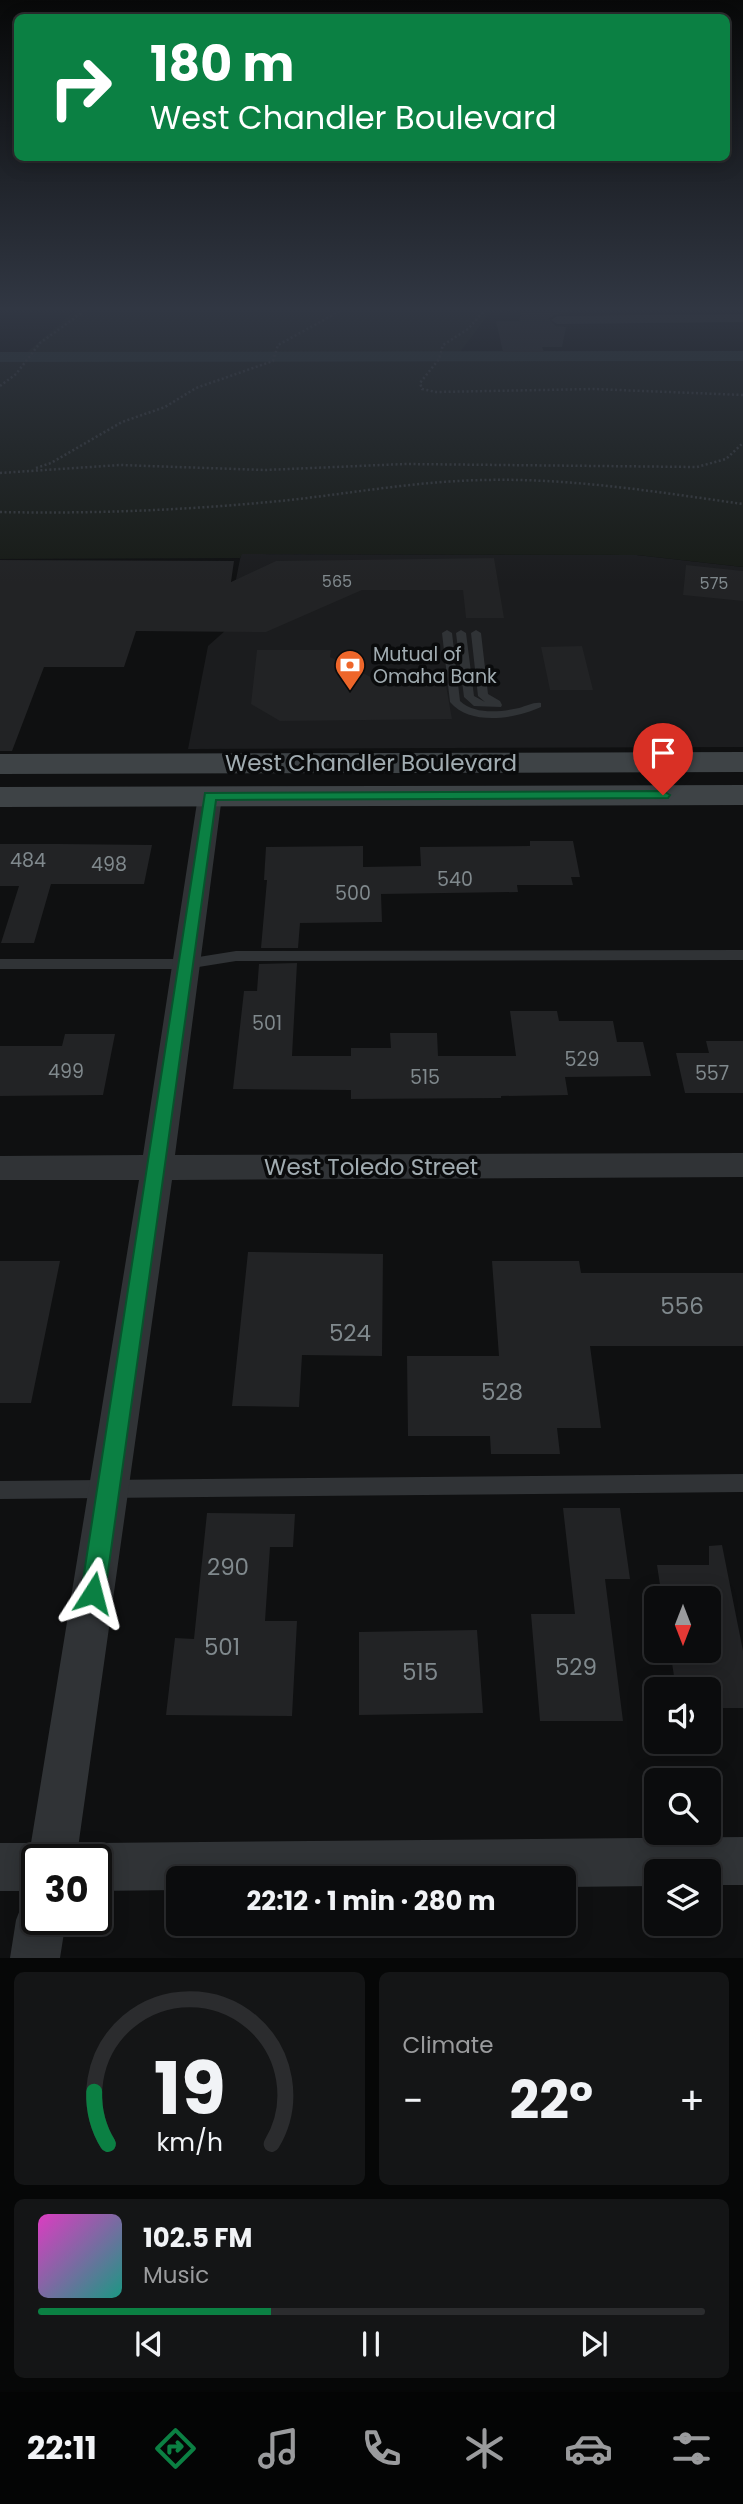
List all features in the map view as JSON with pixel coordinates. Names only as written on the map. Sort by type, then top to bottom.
[{"type":"main road","name":"West Chandler Boulevard","points":[[0,764],[743,762]]},
{"type":"main road","name":"West Chandler Boulevard","points":[[0,797],[743,795]]},
{"type":"street","points":[[54,1844],[157,1168],[210,796]]},
{"type":"street","name":"West Toledo Street","points":[[0,1168],[743,1166]]},
{"type":"street","points":[[112,1867],[743,1861]]},
{"type":"street","points":[[0,1867],[21,1867]]},
{"type":"street","points":[[35,1958],[39,1935]]},
{"type":"lane","points":[[447,633],[455,702],[458,707],[478,714],[501,714],[530,709],[536,701],[501,705],[472,702],[469,697],[461,633]]},
{"type":"lane","points":[[476,633],[483,696],[488,701],[501,705]]},
{"type":"lane","points":[[0,964],[186,964],[236,956],[743,955]]},
{"type":"lane","points":[[0,1490],[743,1483]]},
{"type":"path","points":[[0,474],[39,468],[122,422],[165,407],[176,400]]},
{"type":"path","points":[[14,472],[120,465],[265,470],[405,464],[697,467],[726,460],[743,443]]},
{"type":"path","points":[[60,458],[65,466],[73,468]]},
{"type":"path","points":[[0,512],[85,514],[172,511],[400,485],[486,480],[602,486],[743,504]]},
{"type":"shaded area","points":[[0,400],[743,400],[743,567],[637,555],[242,554],[240,558],[0,559]]},
{"type":"shaded area","points":[[241,554],[637,555],[743,567],[743,747],[188,749],[208,646],[226,630]]},
{"type":"building","points":[[494,558],[504,618],[466,618],[463,590],[362,590],[266,632],[136,631],[124,667],[44,667],[12,751],[0,751],[0,560],[234,561],[231,582],[276,561]]},
{"type":"building","points":[[686,565],[743,571],[743,601],[683,595]]},
{"type":"building","points":[[582,646],[593,690],[550,690],[541,647]]},
{"type":"building","name":"Mutual of Omaha Bank","points":[[257,650],[331,650],[330,657],[377,680],[445,680],[452,719],[280,721],[251,704]]},
{"type":"building","points":[[530,841],[573,841],[580,877],[571,877],[573,885],[517,885],[518,892],[381,894],[382,922],[300,923],[298,948],[261,948],[267,880],[264,880],[266,847],[363,846],[363,867],[421,866],[420,847],[530,846]]},
{"type":"building","points":[[0,844],[152,845],[144,884],[51,884],[34,943],[1,943],[19,886],[0,886]]},
{"type":"building","points":[[297,963],[292,1056],[351,1056],[351,1048],[391,1048],[390,1033],[437,1033],[438,1056],[516,1056],[510,1011],[557,1011],[559,1021],[613,1021],[617,1042],[643,1042],[651,1076],[565,1077],[568,1095],[501,1098],[351,1099],[351,1090],[233,1089],[244,991],[257,991],[259,964]]},
{"type":"building","points":[[65,1034],[115,1034],[103,1095],[0,1096],[0,1046],[62,1046]]},
{"type":"building","points":[[706,1041],[743,1041],[743,1093],[685,1093],[676,1053],[709,1053]]},
{"type":"building","points":[[248,1252],[383,1254],[382,1356],[302,1355],[299,1407],[232,1406]]},
{"type":"building","points":[[0,1261],[60,1261],[31,1403],[0,1403]]},
{"type":"building","points":[[492,1261],[579,1261],[581,1273],[743,1273],[743,1346],[590,1346],[601,1428],[557,1428],[560,1454],[491,1454],[490,1436],[408,1436],[407,1356],[499,1356]]},
{"type":"building","points":[[563,1508],[620,1508],[630,1579],[605,1579],[623,1721],[540,1721],[531,1614],[575,1614]]},
{"type":"building","points":[[207,1513],[295,1514],[293,1547],[270,1547],[265,1621],[297,1621],[292,1716],[166,1715],[175,1638],[194,1639]]},
{"type":"building","points":[[722,1545],[743,1651],[743,1708],[721,1708],[721,1677],[674,1677],[672,1663],[721,1663],[721,1586],[660,1586],[657,1565],[709,1565],[709,1546]]},
{"type":"building","points":[[477,1630],[483,1713],[359,1715],[359,1632]]},
{"type":"place","name":"Mutual of Omaha Bank","points":[[350,692]]},
{"type":"route","points":[[93,1593],[210,796],[663,795]]}]
